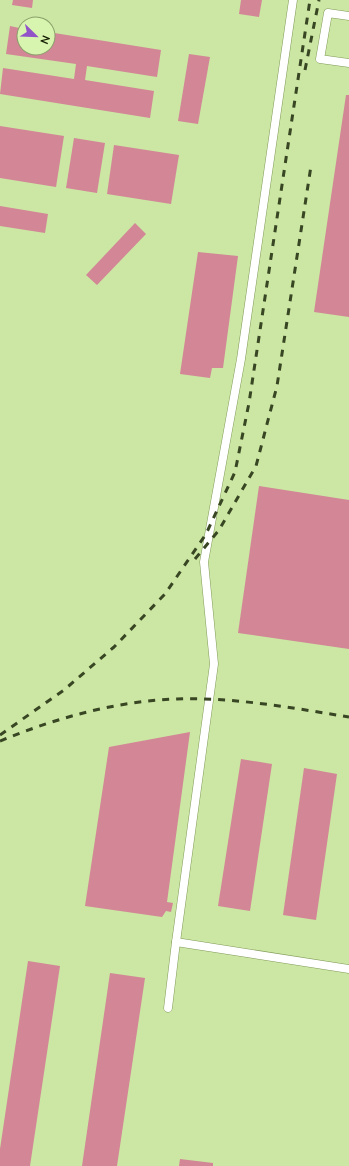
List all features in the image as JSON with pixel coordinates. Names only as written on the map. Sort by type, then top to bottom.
[{"type":"lane","points":[[168,1008],[214,664],[204,562],[241,359],[293,0]]},
{"type":"lane","points":[[349,16],[328,13],[320,59],[349,63]]},
{"type":"lane","points":[[176,942],[349,969]]},
{"type":"building","points":[[13,0],[33,0],[32,8],[12,5]]},
{"type":"building","points":[[241,0],[262,0],[259,17],[239,14]]},
{"type":"building","points":[[10,26],[16,27],[16,55],[6,54]]},
{"type":"building","points":[[56,33],[161,50],[157,77],[87,66],[85,80],[154,91],[150,118],[0,94],[3,68],[74,79],[76,64],[20,56],[56,56]]},
{"type":"building","points":[[189,54],[210,57],[198,124],[178,121]]},
{"type":"building","points":[[346,95],[349,95],[349,317],[314,312]]},
{"type":"building","points":[[0,126],[64,136],[56,187],[0,178]]},
{"type":"building","points":[[74,138],[105,143],[97,193],[66,188]]},
{"type":"building","points":[[114,145],[179,155],[171,204],[107,194]]},
{"type":"building","points":[[0,206],[48,214],[45,233],[0,226]]},
{"type":"building","points":[[135,223],[146,234],[97,285],[86,275]]},
{"type":"building","points":[[198,252],[238,256],[223,368],[212,368],[210,378],[180,374]]},
{"type":"building","points":[[259,486],[349,500],[349,649],[238,633]]},
{"type":"building","points":[[190,732],[167,902],[173,903],[171,912],[166,911],[162,917],[85,906],[109,747]]},
{"type":"building","points":[[241,759],[272,764],[250,911],[218,906]]},
{"type":"building","points":[[304,768],[337,774],[316,920],[283,915]]},
{"type":"building","points":[[28,961],[60,966],[30,1166],[0,1166],[0,1149]]},
{"type":"building","points":[[110,973],[145,978],[117,1166],[82,1166]]},
{"type":"building","points":[[180,1159],[213,1163],[213,1166],[179,1166]]},
{"type":"railway","points":[[0,735],[64,690],[114,647],[165,594],[206,534],[235,472],[249,403],[310,0]]},
{"type":"railway","points":[[305,70],[319,0]]},
{"type":"railway","points":[[195,559],[219,530],[256,466],[277,386],[311,166]]},
{"type":"railway","points":[[0,741],[43,725],[87,712],[154,700],[198,699],[242,701],[349,717]]}]
